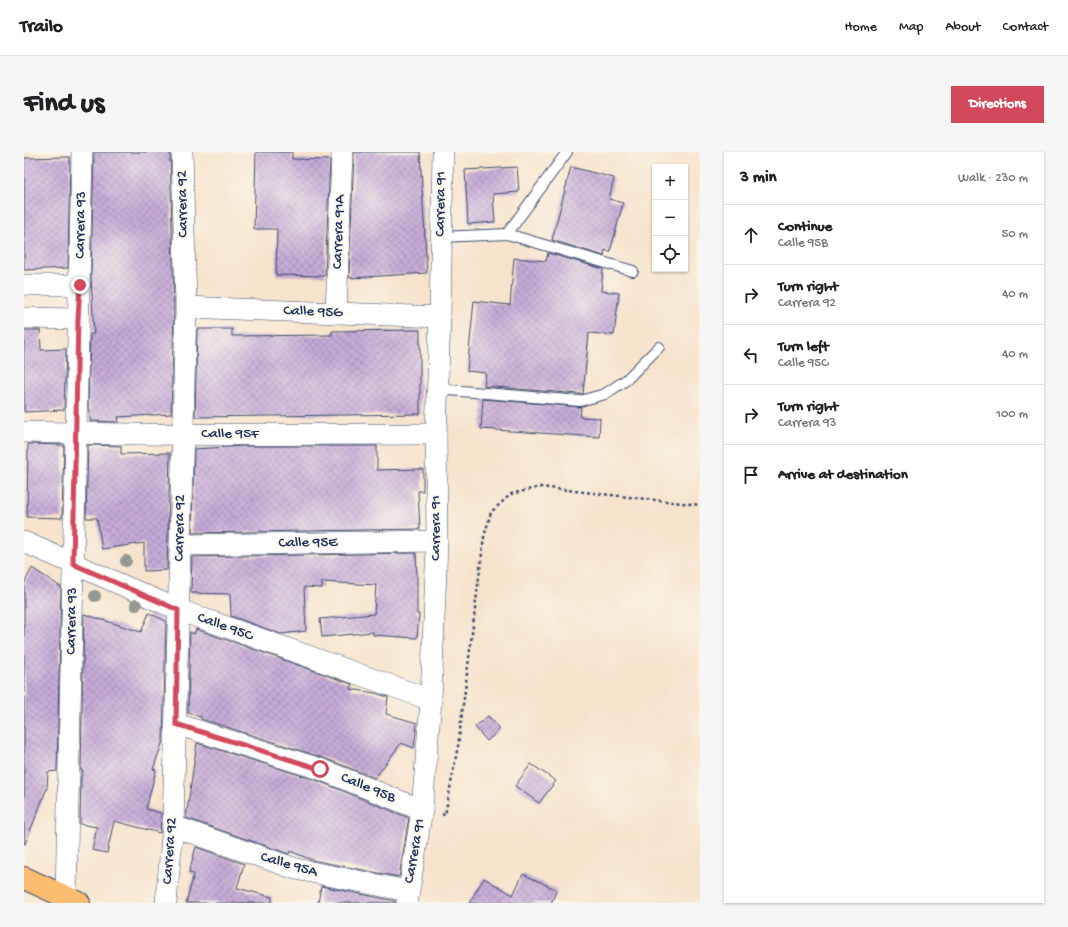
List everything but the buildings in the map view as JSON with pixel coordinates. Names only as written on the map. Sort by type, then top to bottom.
[{"type":"highway","points":[[24,878],[73,900]]},
{"type":"street","name":"Carrera 93","points":[[73,900],[73,564],[82,152]]},
{"type":"street","name":"Carrera 92","points":[[166,903],[173,826],[186,307],[182,152]]},
{"type":"street","name":"Carrera 91A","points":[[336,313],[342,152]]},
{"type":"street","name":"Carrera 91","points":[[407,897],[422,810],[431,700],[437,542],[436,434],[443,152]]},
{"type":"street","points":[[24,285],[80,285]]},
{"type":"street","name":"Calle 95G","points":[[186,307],[440,317]]},
{"type":"street","points":[[24,318],[78,319]]},
{"type":"street","name":"Calle 95F","points":[[24,432],[76,434],[436,434]]},
{"type":"street","name":"Calle 95E","points":[[180,544],[437,542]]},
{"type":"street","name":"Calle 95C","points":[[25,546],[73,564],[178,610],[431,700]]},
{"type":"street","name":"Calle 95B","points":[[176,724],[320,769],[422,810]]},
{"type":"street","name":"Calle 95A","points":[[173,826],[296,869],[407,897]]},
{"type":"lane","points":[[507,234],[567,152]]},
{"type":"lane","points":[[441,237],[507,234],[633,271]]},
{"type":"lane","points":[[437,390],[580,401],[605,394],[626,380],[659,347]]},
{"type":"path","points":[[422,810],[445,815],[458,746],[484,537],[491,512],[511,494],[540,487],[700,505]]},
{"type":"route","points":[[80,285],[73,564],[178,610],[176,724],[320,769]]}]
